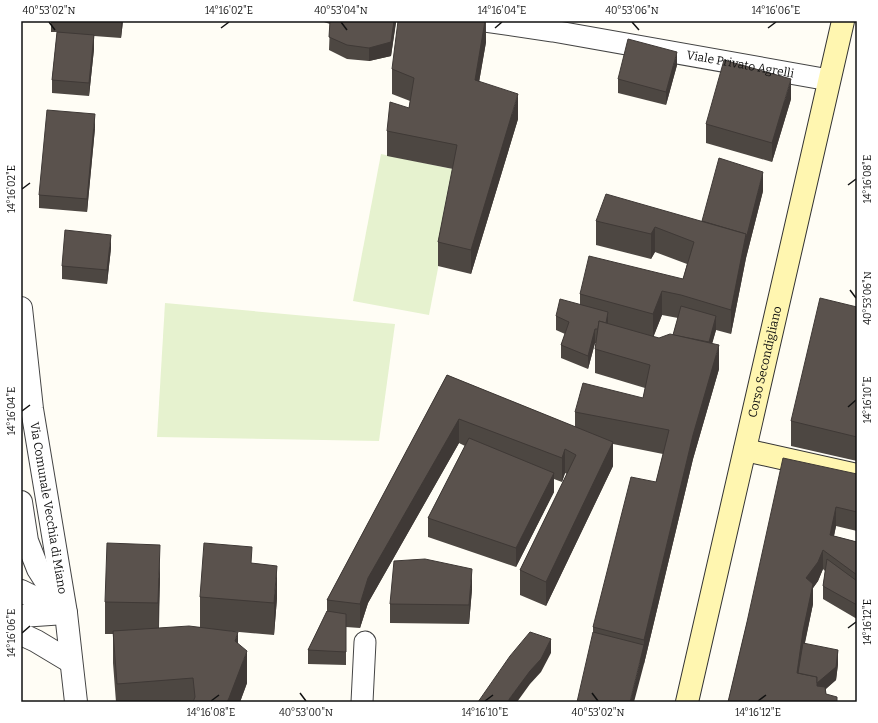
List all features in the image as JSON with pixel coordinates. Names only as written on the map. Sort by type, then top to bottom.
[{"type":"main road","name":"Corso Secondigliano","points":[[687,702],[843,21]]},
{"type":"main road","points":[[744,450],[857,475]]},
{"type":"street","name":"Viale Privato Agrelli","points":[[485,21],[553,31],[829,80]]},
{"type":"street","name":"Via Comunale Vecchia di Miano","points":[[21,308],[32,410],[66,613],[76,702]]},
{"type":"street","name":"Via Comunale Vecchia di Miano","points":[[21,502],[27,541],[38,569],[66,613]]},
{"type":"street","points":[[21,564],[24,562],[27,541]]},
{"type":"street","points":[[21,591],[66,613]]},
{"type":"street","points":[[21,616],[66,613]]},
{"type":"street","points":[[21,634],[36,641],[71,662]]},
{"type":"street","points":[[362,702],[365,642]]},
{"type":"green space","points":[[381,154],[457,170],[429,315],[353,301]]},
{"type":"green space","points":[[165,303],[395,324],[379,441],[157,437]]},
{"type":"building","points":[[330,21],[394,21],[391,42],[369,48],[347,45],[329,37]]},
{"type":"building","points":[[398,21],[485,21],[475,80],[518,94],[471,250],[438,242],[457,145],[387,131],[390,102],[409,108],[414,78],[392,69]]},
{"type":"building","points":[[57,32],[94,35],[89,83],[52,80]]},
{"type":"building","points":[[628,39],[677,52],[666,92],[618,79]]},
{"type":"building","points":[[724,60],[791,79],[772,143],[706,124]]},
{"type":"building","points":[[47,110],[95,114],[87,199],[39,195]]},
{"type":"building","points":[[719,158],[763,172],[746,239],[746,234],[702,221]]},
{"type":"building","points":[[606,194],[746,234],[731,310],[662,291],[653,314],[580,294],[589,256],[683,279],[694,242],[655,227],[651,234],[596,221]]},
{"type":"building","points":[[65,230],[111,235],[107,270],[62,266]]},
{"type":"building","points":[[820,298],[857,307],[857,437],[791,421]]},
{"type":"building","points":[[560,299],[608,312],[606,323],[599,321],[598,329],[595,329],[588,356],[561,345],[569,322],[556,316]]},
{"type":"building","points":[[681,306],[716,316],[709,342],[673,335]]},
{"type":"building","points":[[599,321],[659,338],[670,334],[719,345],[693,435],[644,640],[593,627],[631,477],[656,482],[669,430],[575,412],[583,383],[643,398],[650,365],[595,349]]},
{"type":"building","points":[[447,375],[613,442],[546,582],[520,570],[576,455],[565,449],[562,458],[459,419],[368,578],[360,604],[327,600]]},
{"type":"building","points":[[469,438],[554,473],[516,548],[428,518]]},
{"type":"building","points":[[783,458],[857,474],[857,512],[836,507],[830,535],[857,542],[857,575],[823,550],[818,562],[806,578],[813,584],[803,631],[797,673],[817,677],[817,686],[825,687],[826,694],[837,697],[837,702],[728,702],[747,622]]},
{"type":"building","points":[[107,543],[160,545],[158,603],[105,602]]},
{"type":"building","points":[[204,543],[252,547],[251,563],[277,566],[274,603],[200,597]]},
{"type":"building","points":[[425,559],[472,569],[469,605],[390,604],[394,561]]},
{"type":"building","points":[[827,559],[857,581],[857,605],[823,586]]},
{"type":"building","points":[[327,611],[346,614],[346,652],[308,650]]},
{"type":"building","points":[[189,626],[238,632],[235,641],[247,651],[227,702],[193,702],[195,697],[193,678],[117,684],[113,631]]},
{"type":"building","points":[[530,632],[551,639],[541,659],[507,702],[478,702],[510,656]]},
{"type":"building","points":[[593,632],[644,645],[630,702],[577,702]]},
{"type":"building","points":[[803,643],[838,650],[836,667],[817,683],[817,677],[798,673]]}]
